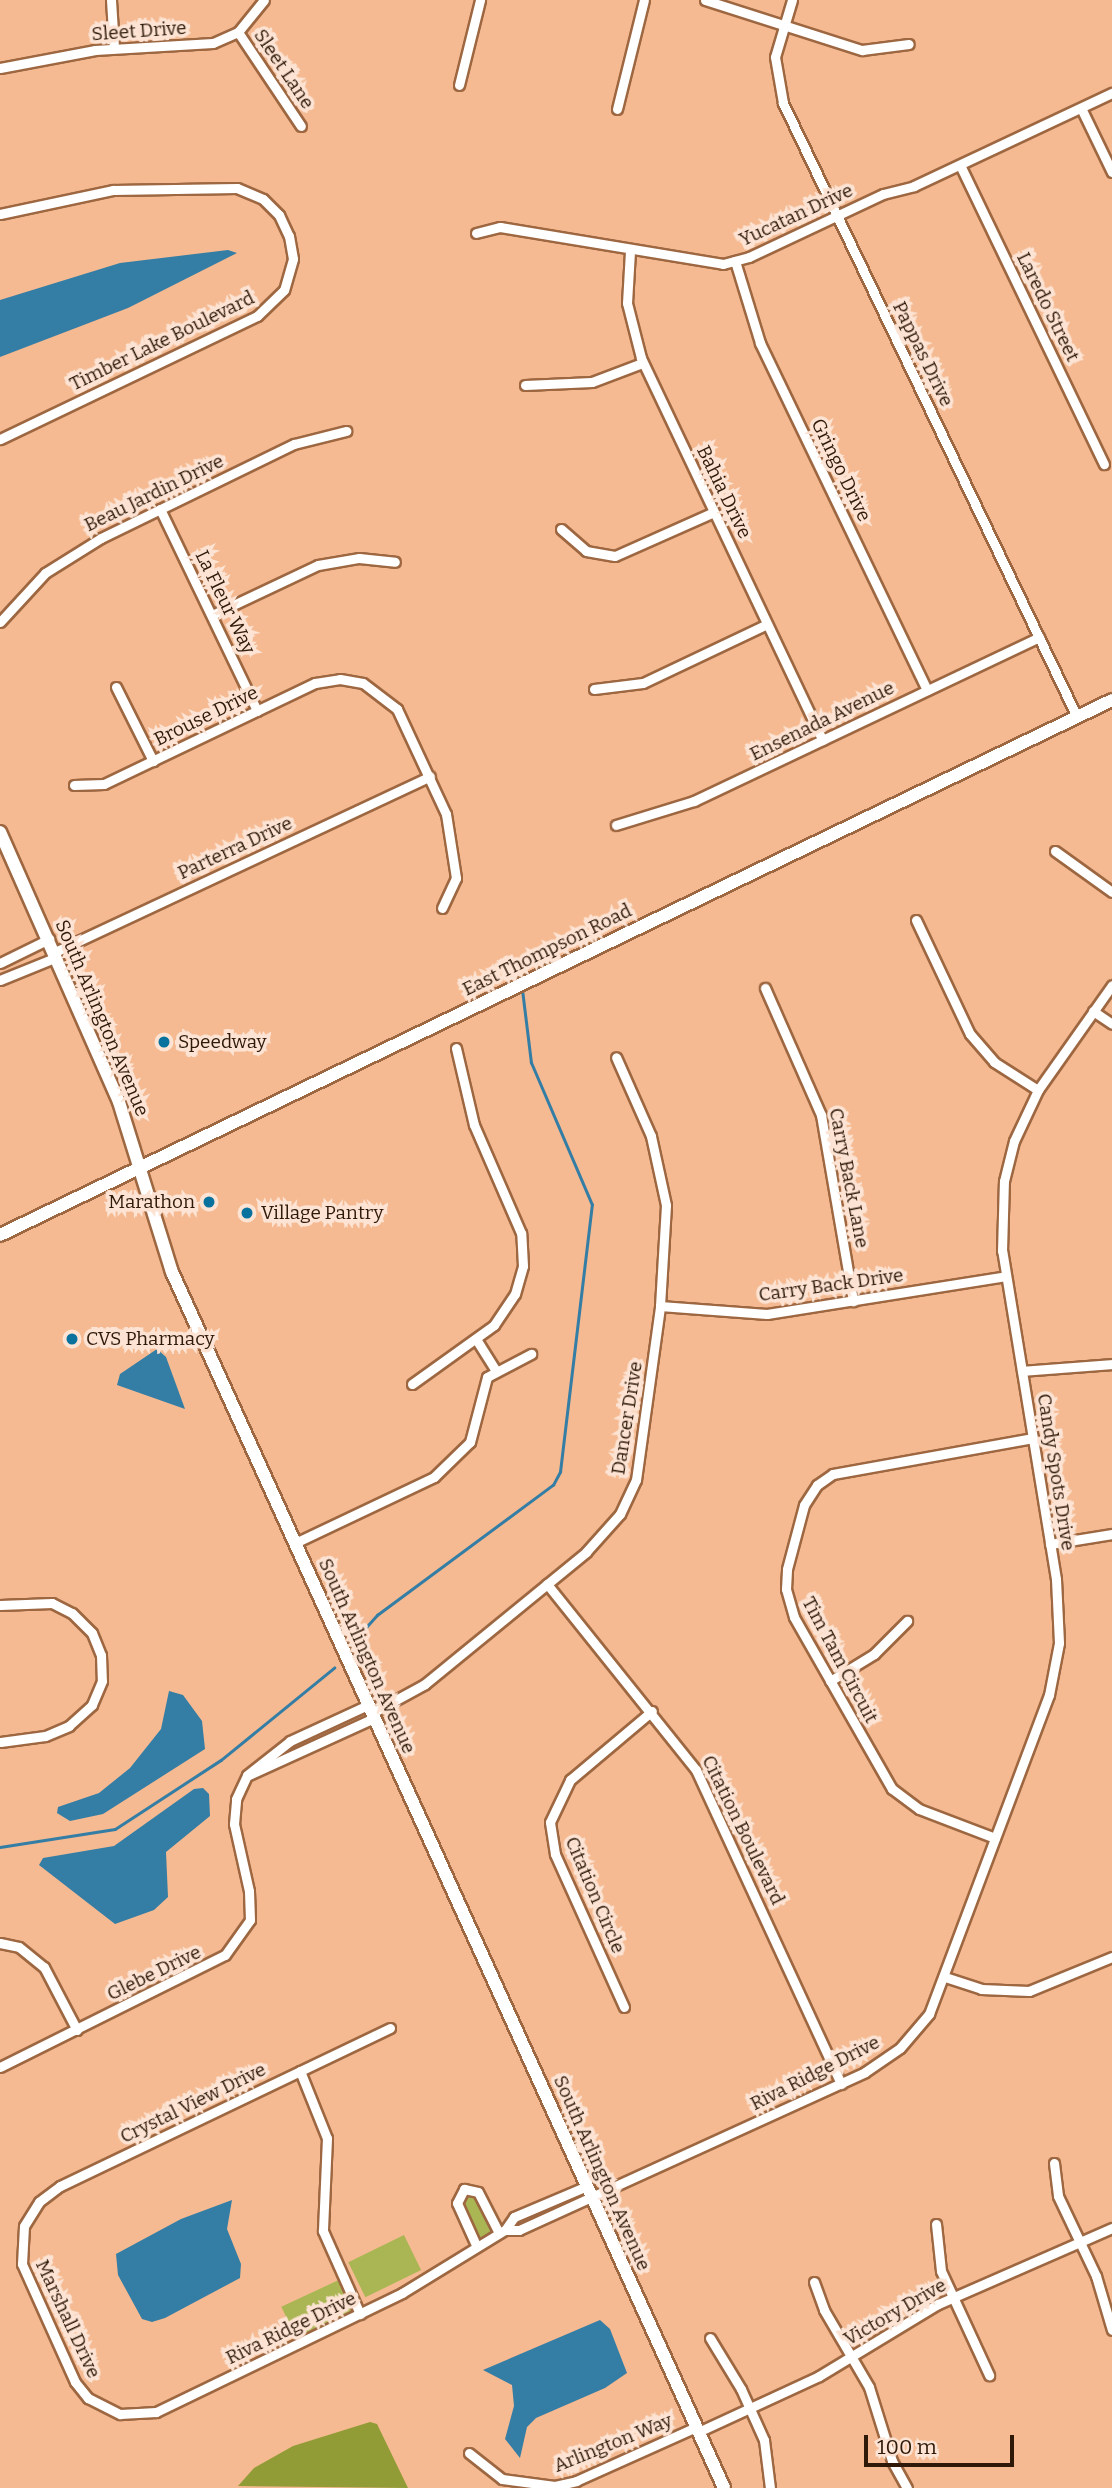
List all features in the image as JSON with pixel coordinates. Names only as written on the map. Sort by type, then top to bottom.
[{"type":"main road","name":"East Thompson Road","points":[[0,1235],[1112,700]]},
{"type":"main road","name":"South Arlington Avenue","points":[[0,832],[119,1102],[167,1260],[724,2488]]},
{"type":"street","points":[[111,0],[114,48]]},
{"type":"street","points":[[238,32],[264,0]]},
{"type":"street","points":[[459,85],[480,0]]},
{"type":"street","points":[[617,109],[644,0]]},
{"type":"street","points":[[705,0],[862,50],[909,44]]},
{"type":"street","name":"Pappas Drive","points":[[792,0],[775,57],[778,90],[1077,717]]},
{"type":"street","name":"Sleet Drive","points":[[0,68],[114,48],[208,44],[238,32]]},
{"type":"street","name":"Sleet Lane","points":[[238,32],[301,126]]},
{"type":"street","name":"Yucatan Drive","points":[[476,233],[500,227],[707,265],[735,261],[960,165],[1112,93]]},
{"type":"street","points":[[1081,108],[1112,172]]},
{"type":"street","name":"Laredo Street","points":[[960,165],[1104,464]]},
{"type":"street","name":"Timber Lake Boulevard","points":[[0,214],[113,190],[228,187],[250,192],[270,205],[290,237],[291,273],[279,298],[265,311],[0,439]]},
{"type":"street","name":"Bahia Drive","points":[[631,251],[627,303],[642,363],[822,740]]},
{"type":"street","name":"Gringo Drive","points":[[735,261],[755,330],[927,690]]},
{"type":"street","points":[[525,385],[592,382],[642,363]]},
{"type":"street","name":"Beau Jardin Drive","points":[[0,622],[48,570],[160,509],[303,440],[346,431]]},
{"type":"street","name":"La Fleur Way","points":[[160,509],[257,711]]},
{"type":"street","points":[[561,529],[586,551],[615,556],[714,512]]},
{"type":"street","points":[[212,615],[318,565],[359,558],[395,562]]},
{"type":"street","points":[[594,689],[641,684],[767,624]]},
{"type":"street","name":"Ensenada Avenue","points":[[615,825],[678,808],[1039,636]]},
{"type":"street","name":"Brouse Drive","points":[[74,785],[104,784],[315,683],[354,680],[372,687],[394,706],[430,776]]},
{"type":"street","points":[[116,687],[153,761]]},
{"type":"street","points":[[430,776],[455,851],[456,883],[442,908]]},
{"type":"street","name":"Parterra Drive","points":[[0,980],[430,776]]},
{"type":"street","points":[[1055,851],[1112,892]]},
{"type":"street","points":[[916,920],[970,1034],[994,1062],[1038,1090]]},
{"type":"street","points":[[0,963],[49,939]]},
{"type":"street","name":"Candy Spots Drive","points":[[945,1977],[1049,1695],[1056,1663],[1059,1608],[1006,1276],[1001,1228],[1004,1181],[1014,1141],[1038,1090],[1112,985]]},
{"type":"street","name":"Carry Back Lane","points":[[765,988],[821,1115],[853,1301]]},
{"type":"street","points":[[1093,1011],[1112,1024]]},
{"type":"street","points":[[412,1384],[476,1339],[509,1307],[519,1285],[523,1252],[517,1220],[474,1125],[456,1048]]},
{"type":"street","name":"Dancer Drive","points":[[372,1712],[425,1684],[596,1543],[631,1493],[643,1448],[667,1228],[663,1181],[651,1136],[616,1057]]},
{"type":"street","name":"Carry Back Drive","points":[[660,1306],[767,1314],[1006,1276]]},
{"type":"street","points":[[476,1339],[496,1371]]},
{"type":"street","points":[[295,1544],[409,1492],[460,1455],[474,1431],[480,1391],[496,1371],[531,1354]]},
{"type":"street","points":[[1022,1371],[1112,1364]]},
{"type":"street","name":"Tim Tam Circuit","points":[[995,1838],[919,1809],[892,1789],[794,1617],[786,1589],[801,1514],[817,1485],[851,1468],[1033,1438]]},
{"type":"street","points":[[1050,1544],[1112,1534]]},
{"type":"street","name":"Citation Boulevard","points":[[547,1584],[652,1711],[708,1791],[841,2084]]},
{"type":"street","points":[[0,1605],[52,1604],[72,1614],[92,1633],[101,1655],[102,1681],[92,1705],[69,1726],[46,1736],[0,1742]]},
{"type":"street","points":[[830,1681],[874,1654],[907,1621]]},
{"type":"street","name":"Citation Circle","points":[[624,2007],[555,1854],[550,1822],[570,1780],[652,1711]]},
{"type":"street","points":[[247,1775],[372,1712]]},
{"type":"street","name":"Glebe Drive","points":[[0,2067],[213,1964],[244,1933],[251,1905],[234,1825],[236,1799],[247,1775],[272,1752],[372,1712]]},
{"type":"street","points":[[0,1943],[19,1947],[44,1967],[77,2030]]},
{"type":"street","points":[[945,1977],[981,1989],[1029,1991],[1112,1957]]},
{"type":"street","name":"Riva Ridge Drive","points":[[111,2412],[156,2412],[360,2314],[502,2231],[514,2217],[589,2192],[841,2084],[901,2048],[929,2014],[945,1977]]},
{"type":"street","name":"Crystal View Drive","points":[[24,2226],[33,2209],[53,2190],[390,2028]]},
{"type":"street","points":[[300,2071],[327,2138],[323,2231],[360,2314]]},
{"type":"street","points":[[1054,2163],[1058,2196],[1080,2243],[1112,2330]]},
{"type":"street","points":[[476,2245],[457,2203],[464,2189],[478,2192],[502,2231]]},
{"type":"street","points":[[936,2224],[939,2264],[989,2375]]},
{"type":"street","name":"Marshall Drive","points":[[24,2226],[22,2264],[69,2370],[88,2398],[111,2412]]},
{"type":"street","name":"Victory Drive","points":[[697,2430],[750,2409],[852,2357],[953,2297],[1112,2228]]},
{"type":"street","points":[[814,2282],[870,2391],[892,2461],[907,2488]]},
{"type":"street","points":[[710,2339],[750,2409],[767,2451],[770,2488]]},
{"type":"street","name":"Arlington Way","points":[[469,2453],[502,2479],[543,2487],[576,2482],[697,2430]]},
{"type":"green space","points":[[472,2188],[499,2233],[476,2245],[458,2193]]},
{"type":"green space","points":[[404,2235],[421,2270],[365,2297],[348,2262]]},
{"type":"green space","points":[[343,2278],[360,2314],[298,2343],[281,2307]]},
{"type":"green space","points":[[370,2422],[377,2424],[408,2488],[238,2486],[254,2468],[293,2446]]},
{"type":"water","points":[[228,250],[237,253],[128,308],[0,357],[0,300],[120,263]]},
{"type":"water","points":[[157,1349],[166,1357],[185,1409],[117,1385],[120,1374]]},
{"type":"water","points":[[169,1691],[183,1695],[202,1721],[205,1749],[103,1814],[70,1821],[57,1813],[58,1807],[99,1793],[130,1768],[161,1729]]},
{"type":"water","points":[[203,1788],[209,1794],[210,1816],[166,1852],[168,1897],[154,1910],[115,1924],[39,1865],[43,1858],[114,1846],[194,1789]]},
{"type":"water","points":[[232,2200],[227,2229],[241,2264],[240,2278],[165,2318],[152,2322],[142,2319],[118,2275],[116,2254],[181,2219]]},
{"type":"water","points":[[600,2320],[610,2329],[627,2373],[605,2388],[536,2418],[527,2427],[520,2458],[505,2439],[514,2406],[512,2385],[483,2370]]},
{"type":"waterway","points":[[351,1644],[377,1615],[553,1485],[560,1472],[592,1205],[531,1063],[522,990]]},
{"type":"waterway","points":[[0,1847],[115,1829],[221,1760],[334,1668]]},
{"type":"place","name":"Speedway","points":[[164,1042]]},
{"type":"place","name":"Marathon","points":[[209,1202]]},
{"type":"place","name":"Village Pantry","points":[[247,1213]]},
{"type":"place","name":"CVS Pharmacy","points":[[72,1339]]}]
